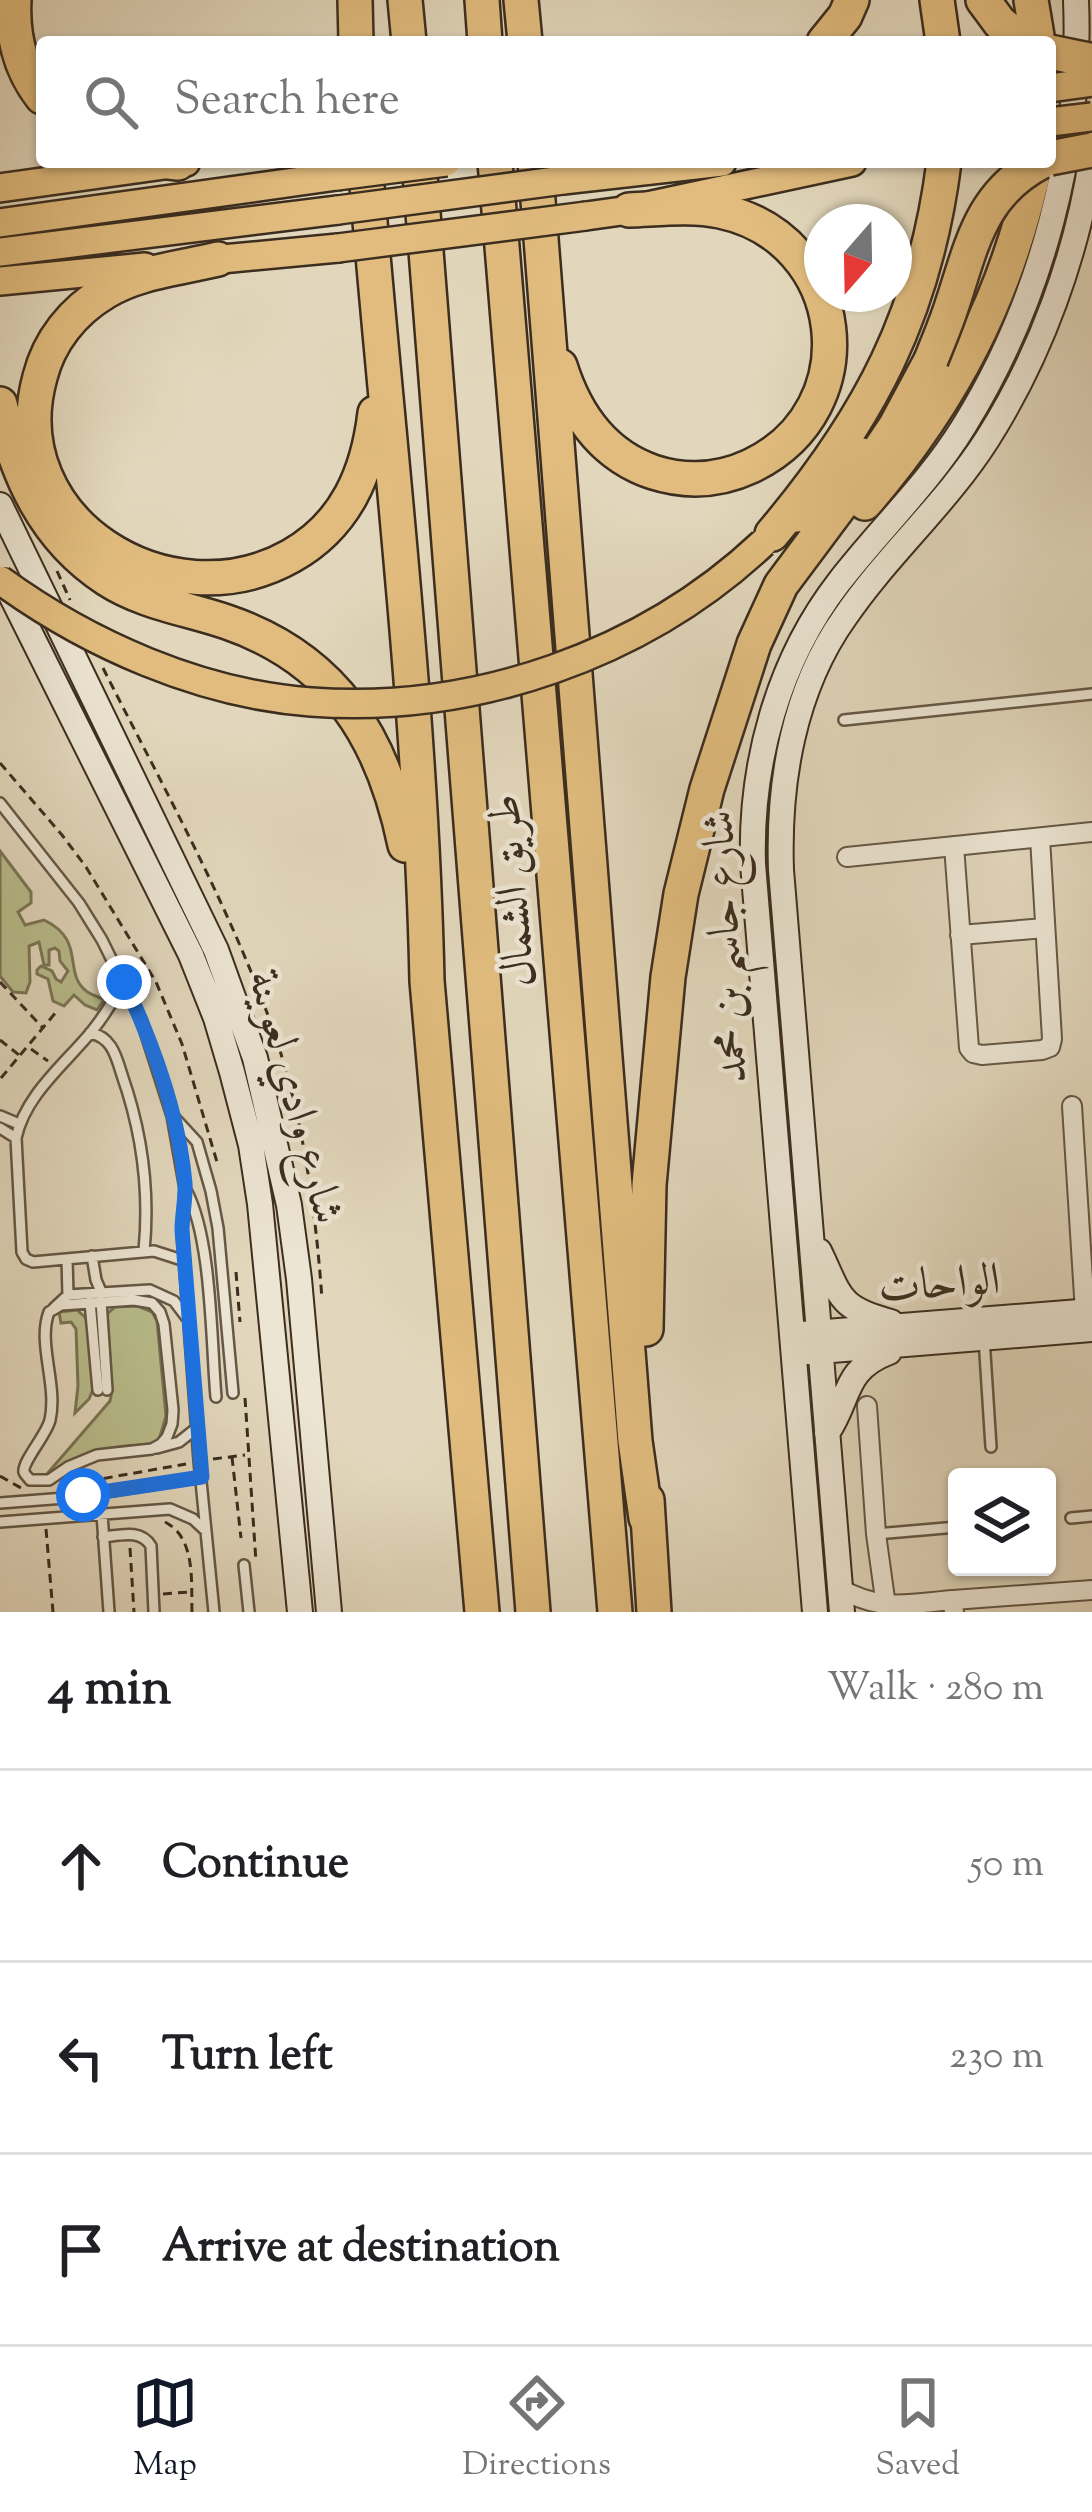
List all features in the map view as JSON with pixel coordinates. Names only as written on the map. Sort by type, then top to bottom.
[{"type":"highway","points":[[14,0],[16,44],[36,87]]},
{"type":"highway","points":[[405,0],[408,36]]},
{"type":"highway","points":[[482,0],[485,36]]},
{"type":"highway","points":[[521,0],[524,36]]},
{"type":"highway","points":[[829,36],[852,0]]},
{"type":"highway","points":[[937,0],[942,36]]},
{"type":"highway","points":[[983,0],[1017,36]]},
{"type":"highway","points":[[1031,0],[1037,36]]},
{"type":"highway","points":[[1056,54],[1091,68]]},
{"type":"highway","points":[[1056,157],[1092,153]]},
{"type":"highway","name":"طريق الشمال","points":[[419,168],[533,1612]]},
{"type":"highway","name":"طريق الشمال","points":[[495,168],[614,1612]]},
{"type":"highway","points":[[768,538],[854,427],[890,360],[925,268],[943,168]]},
{"type":"highway","points":[[646,1518],[646,1238],[661,1038],[676,919],[706,789],[754,644],[781,585],[902,416],[983,216],[1002,189],[1029,168]]},
{"type":"highway","points":[[736,700],[802,583],[932,420],[965,363],[1014,247],[1036,168]]},
{"type":"highway","points":[[351,169],[380,333],[410,663],[428,981],[479,1612]]},
{"type":"highway","points":[[549,171],[545,309],[634,1441],[654,1612]]},
{"type":"highway","points":[[545,309],[577,410],[605,445],[641,468],[665,476],[711,479],[731,475],[758,463],[796,432],[819,398],[830,346],[825,303],[802,261],[768,229],[724,212],[628,210]]},
{"type":"highway","points":[[218,260],[136,278],[102,293],[62,330],[37,386],[35,439],[52,490],[85,531],[139,567],[192,579],[236,576],[280,562],[328,528],[352,496],[367,460],[380,333]]},
{"type":"highway","points":[[0,404],[10,447],[29,494],[81,559],[142,597],[221,620],[277,644],[343,699],[390,782],[428,981]]},
{"type":"main road","name":"شارع جاسم بن محمد","points":[[840,1600],[826,1433],[806,1343],[753,864],[759,770],[779,694],[805,633],[837,584],[951,446],[994,372],[1027,298],[1056,201],[1069,134],[1076,0]]},
{"type":"main road","points":[[1056,65],[1091,68]]},
{"type":"main road","points":[[1056,85],[1091,68]]},
{"type":"main road","points":[[1056,121],[1092,117]]},
{"type":"main road","points":[[1056,145],[1092,138]]},
{"type":"main road","name":"شارع جاسم بن محمد","points":[[815,1612],[806,1343],[810,1237],[780,858],[784,778],[813,676],[839,625],[968,467],[1024,374],[1068,259],[1092,153]]},
{"type":"main road","points":[[0,188],[146,168]]},
{"type":"main road","points":[[0,252],[338,210],[549,171],[607,168]]},
{"type":"main road","points":[[0,281],[338,248],[586,216],[824,168]]},
{"type":"main road","points":[[3,585],[89,636],[188,676],[308,702],[436,698],[552,670],[608,647],[651,626],[728,574],[819,501],[857,458],[925,357],[974,211],[1011,168]]},
{"type":"main road","points":[[0,223],[351,169]]},
{"type":"main road","name":"شارع وادي لعوينة","points":[[0,505],[216,950],[255,1058],[297,1260],[329,1612]]},
{"type":"main road","name":"شارع وادي لعوينة","points":[[3,585],[191,955],[221,1036],[251,1145],[260,1204],[300,1612]]},
{"type":"main road","points":[[810,1237],[846,1303],[907,1335],[859,1368],[826,1433]]},
{"type":"main road","name":"الواحات","points":[[806,1343],[1090,1317]]},
{"type":"main road","name":"الواحات","points":[[907,1335],[984,1338],[1090,1317]]},
{"type":"street","points":[[847,857],[1092,832]]},
{"type":"street","points":[[954,846],[968,1045],[982,1055],[1042,1050],[1052,1039],[1040,838]]},
{"type":"street","points":[[960,935],[1045,928]]},
{"type":"street","points":[[1072,1106],[1090,1317]]},
{"type":"street","points":[[866,1406],[881,1609]]},
{"type":"street","points":[[840,1600],[857,1598],[881,1609],[1092,1590]]},
{"type":"lane","points":[[844,721],[1092,694]]},
{"type":"lane","points":[[0,802],[79,902],[102,940],[141,1019],[172,1116],[185,1190],[182,1216],[189,1323],[214,1612]]},
{"type":"lane","points":[[124,982],[19,1124],[24,1256],[33,1262],[144,1251],[185,1261]]},
{"type":"lane","points":[[90,1033],[105,1038],[115,1052],[138,1125],[145,1182],[144,1251]]},
{"type":"lane","points":[[0,1116],[19,1124]]},
{"type":"lane","points":[[172,1116],[196,1142],[211,1191],[233,1393]]},
{"type":"lane","points":[[0,1128],[16,1138]]},
{"type":"lane","points":[[185,1190],[196,1212],[204,1256],[216,1397]]},
{"type":"lane","points":[[92,1256],[103,1390]]},
{"type":"lane","points":[[67,1259],[68,1295]]},
{"type":"lane","points":[[54,1308],[141,1289],[175,1301],[189,1323]]},
{"type":"lane","points":[[152,1449],[161,1444],[172,1424],[163,1318],[157,1307],[146,1301],[68,1295],[59,1300],[44,1325],[51,1419],[25,1464],[26,1477],[42,1482],[97,1455],[152,1449],[172,1446],[198,1427]]},
{"type":"lane","points":[[984,1338],[991,1447]]},
{"type":"lane","points":[[0,1504],[202,1477]]},
{"type":"lane","points":[[0,1522],[170,1509],[206,1531]]},
{"type":"lane","points":[[102,1514],[109,1612]]},
{"type":"lane","points":[[1071,1518],[1092,1516]]},
{"type":"lane","points":[[876,1534],[948,1528]]},
{"type":"lane","points":[[103,1537],[139,1535],[148,1541],[154,1612]]},
{"type":"lane","points":[[244,1565],[249,1612]]},
{"type":"path","points":[[0,982],[43,1028]]},
{"type":"path","points":[[1,1078],[57,1011]]},
{"type":"path","points":[[0,1040],[20,1056]]},
{"type":"path","points":[[29,1047],[58,1070]]},
{"type":"path","points":[[81,1482],[247,1455]]},
{"type":"path","points":[[232,1457],[241,1538]]},
{"type":"path","points":[[0,1476],[42,1492],[43,1500]]},
{"type":"path","points":[[45,1518],[53,1612]]},
{"type":"path","points":[[162,1520],[185,1540],[191,1612]]},
{"type":"green space","points":[[0,851],[31,892],[31,903],[18,912],[25,925],[44,920],[65,937],[79,982],[104,1000],[97,1010],[74,995],[64,1006],[53,1001],[48,979],[37,970],[41,966],[52,971],[61,982],[68,971],[55,948],[49,950],[49,965],[44,965],[39,942],[29,946],[26,993],[13,992],[0,976]]},
{"type":"green space","points":[[138,1306],[152,1312],[157,1321],[166,1416],[159,1440],[85,1454],[48,1478],[110,1401],[106,1315],[115,1307]]},
{"type":"green space","points":[[77,1310],[86,1318],[95,1385],[75,1413],[76,1329],[71,1322],[61,1323],[59,1312]]},
{"type":"route","points":[[83,1495],[202,1477],[182,1230],[181,1154],[155,1061],[124,982]]}]
